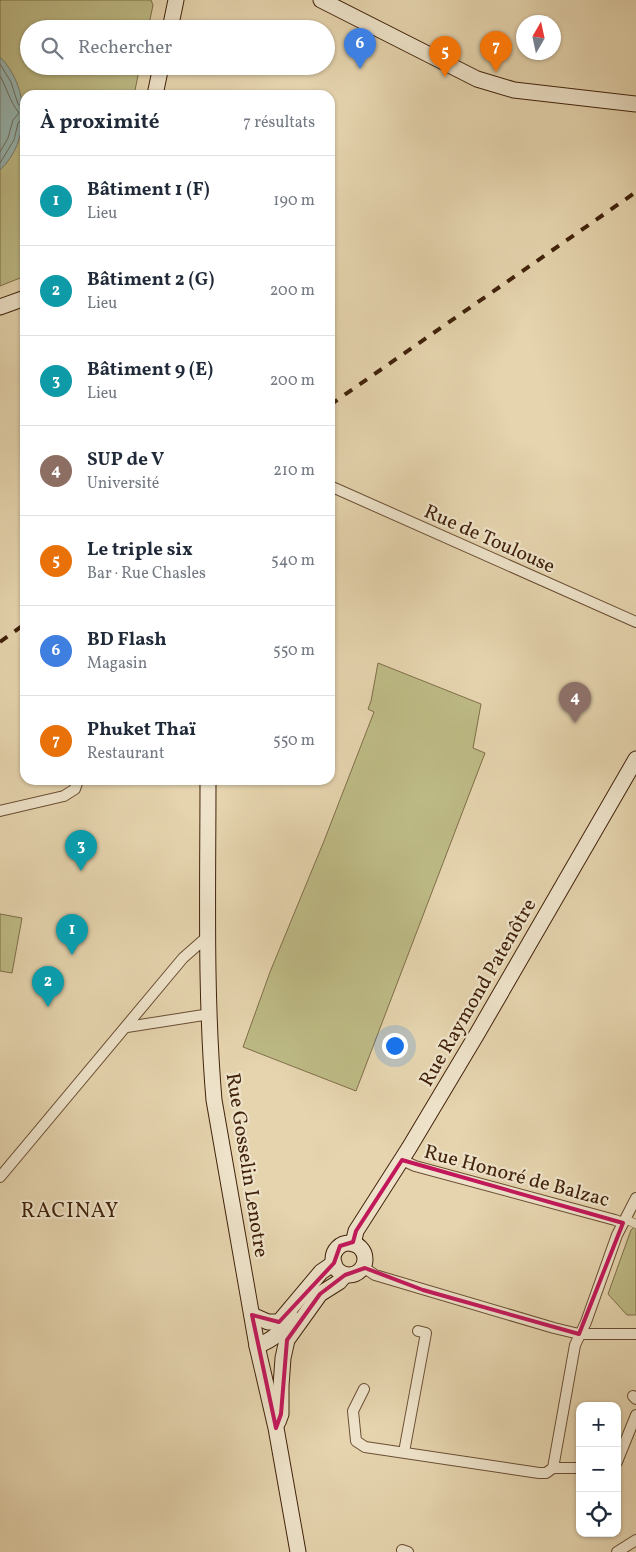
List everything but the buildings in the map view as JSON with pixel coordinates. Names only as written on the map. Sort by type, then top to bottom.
[{"type":"main road","points":[[172,20],[176,0]]},
{"type":"main road","points":[[321,0],[477,79],[497,86],[514,90],[636,104]]},
{"type":"main road","points":[[156,90],[160,75]]},
{"type":"main road","points":[[0,307],[20,300]]},
{"type":"main road","name":"Rue Raymond Patenôtre","points":[[353,1244],[356,1230],[402,1160],[477,1034],[636,758]]},
{"type":"main road","name":"Rue Gosselin Lenotre","points":[[208,785],[208,936],[214,1100],[257,1346],[276,1428],[298,1552]]},
{"type":"main road","points":[[353,1244],[362,1250],[366,1260],[364,1267],[356,1274],[346,1275],[338,1270],[334,1263],[334,1254],[340,1246],[353,1244]]},
{"type":"main road","points":[[252,1316],[268,1322],[279,1322],[321,1272],[334,1263]]},
{"type":"main road","points":[[276,1428],[281,1414],[282,1373],[286,1344],[320,1294],[339,1282],[346,1275]]},
{"type":"main road","points":[[257,1346],[278,1336],[291,1314],[291,1310]]},
{"type":"main road","points":[[257,1346],[271,1350],[286,1344]]},
{"type":"street","name":"Rue de Toulouse","points":[[335,488],[636,622]]},
{"type":"street","points":[[0,811],[64,796],[75,789],[76,785]]},
{"type":"street","points":[[0,1177],[84,1074],[127,1027],[184,958],[208,936]]},
{"type":"street","points":[[127,1027],[210,1014]]},
{"type":"street","name":"Rue Honoré de Balzac","points":[[402,1160],[415,1166],[624,1221]]},
{"type":"street","points":[[553,1468],[575,1345],[586,1322],[624,1221],[636,1198]]},
{"type":"street","points":[[624,1221],[636,1224]]},
{"type":"street","points":[[364,1267],[375,1275],[423,1290],[579,1334],[636,1334]]},
{"type":"street","points":[[404,1452],[426,1333],[418,1331]]},
{"type":"street","points":[[364,1389],[353,1411],[356,1441],[365,1447],[539,1473],[546,1473],[553,1468],[576,1468]]},
{"type":"street","points":[[621,1452],[636,1415]]},
{"type":"street","points":[[617,1552],[636,1540]]},
{"type":"highlighted area","points":[[402,1160],[623,1223],[579,1334],[423,1290],[365,1268],[345,1275],[320,1294],[287,1340],[281,1414],[276,1428],[252,1315],[279,1322],[334,1263],[340,1246],[353,1242],[356,1231]]},
{"type":"shaded area","points":[[0,0],[151,0],[153,5],[150,20],[20,20],[20,75],[138,75],[135,90],[20,90],[20,278],[0,286]]},
{"type":"shaded area","points":[[378,663],[481,704],[473,748],[485,753],[356,1091],[243,1047],[270,972],[374,712],[368,709]]},
{"type":"shaded area","points":[[0,914],[22,918],[12,973],[0,971]]},
{"type":"shaded area","points":[[636,1226],[636,1315],[627,1315],[608,1294],[631,1230]]},
{"type":"water","points":[[0,57],[10,69],[20,94],[20,135],[10,158],[0,170]]},
{"type":"railway","points":[[335,402],[636,192]]},
{"type":"railway","points":[[0,642],[20,628]]},
{"type":"place","name":"BD Flash","points":[[360,69]]},
{"type":"place","name":"Phuket Thaï","points":[[496,72]]},
{"type":"place","name":"Le triple six","points":[[445,77]]},
{"type":"place","name":"SUP de V","points":[[575,723]]},
{"type":"place","name":"Bâtiment 9 (E)","points":[[81,871]]},
{"type":"place","name":"Bâtiment 1 (F)","points":[[72,955]]},
{"type":"place","name":"Bâtiment 2 (G)","points":[[48,1007]]},
{"type":"district","name":"RACINAY","points":[[70,1210]]}]
